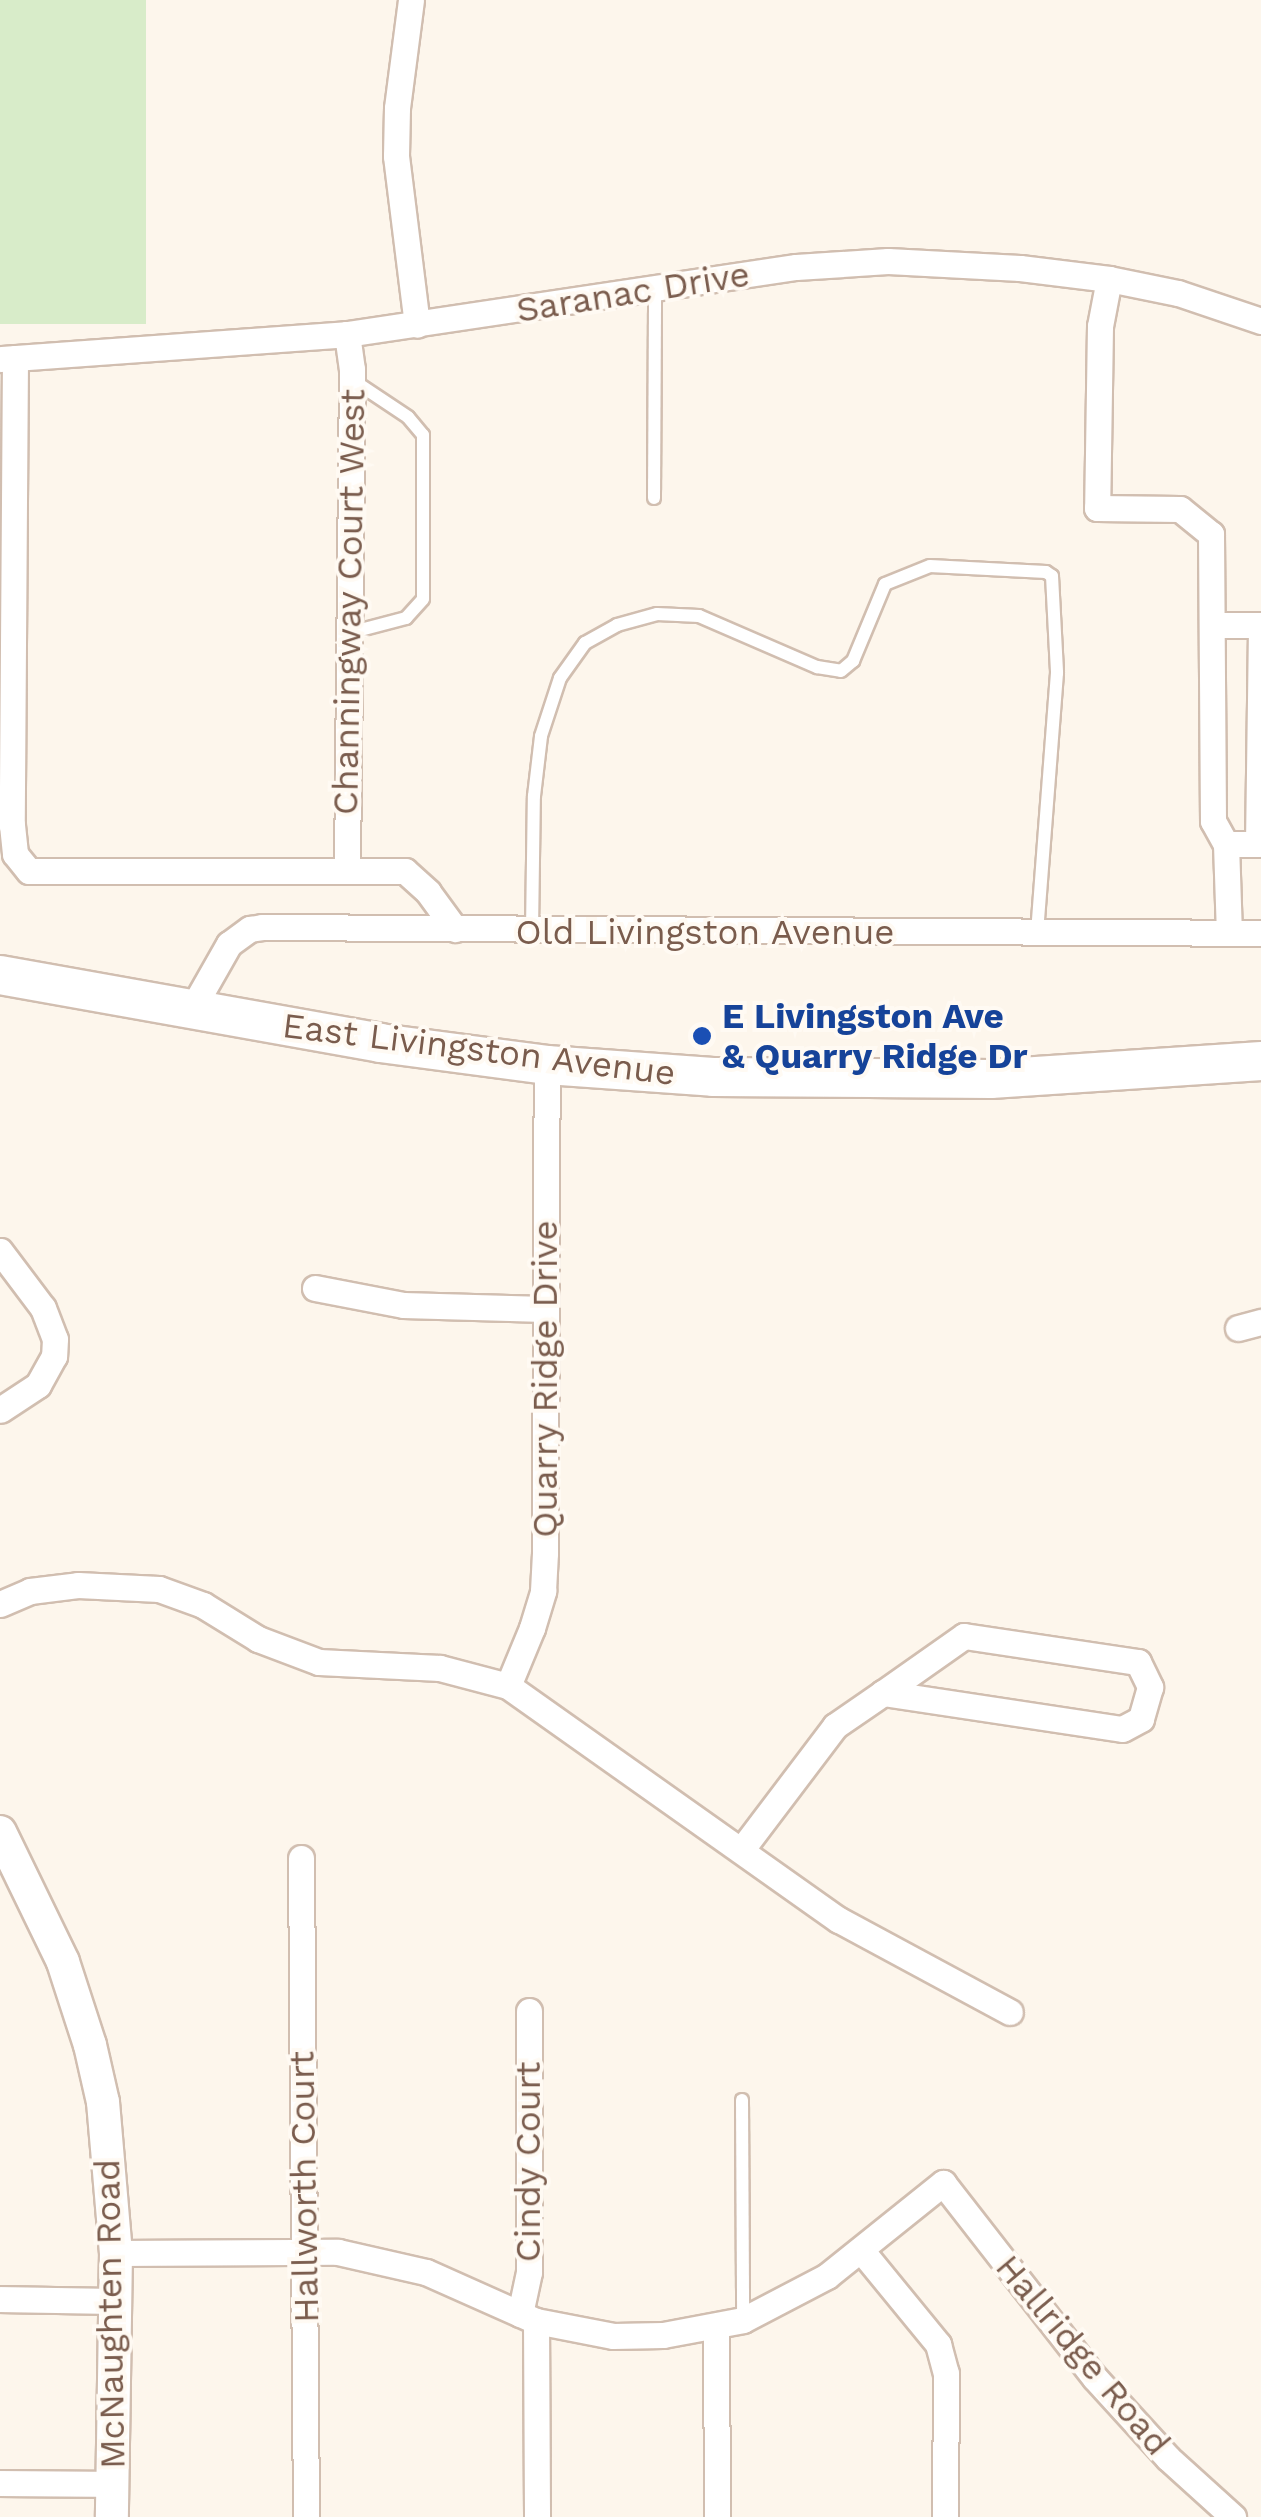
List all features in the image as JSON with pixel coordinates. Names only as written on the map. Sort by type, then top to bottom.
[{"type":"main road","name":"East Livingston Avenue","points":[[0,975],[380,1043],[547,1065],[858,1081],[991,1079],[1261,1061]]},
{"type":"street","points":[[411,0],[401,58],[396,156],[416,324]]},
{"type":"street","name":"Saranac Drive","points":[[7,358],[346,334],[796,268],[888,260],[1020,268],[1109,279],[1178,293],[1261,321]]},
{"type":"street","points":[[1109,279],[1100,326],[1096,508],[1180,509],[1211,534],[1212,821],[1226,844],[1228,933]]},
{"type":"street","name":"Channingway Court West","points":[[346,334],[351,379],[347,870]]},
{"type":"street","points":[[7,358],[15,854],[29,871],[405,871],[428,892],[455,929]]},
{"type":"street","points":[[1212,625],[1261,626],[1258,844],[1226,844]]},
{"type":"street","name":"Old Livingston Avenue","points":[[192,1009],[228,944],[250,929],[1261,933]]},
{"type":"street","name":"Quarry Ridge Drive","points":[[508,1686],[543,1590],[547,1065]]},
{"type":"street","points":[[0,1251],[43,1308],[51,1324],[54,1356],[38,1385],[0,1410]]},
{"type":"street","points":[[316,1288],[403,1305],[545,1309]]},
{"type":"street","points":[[0,1604],[52,1588],[159,1589],[203,1604],[258,1638],[319,1662],[440,1668],[508,1686],[839,1920],[1010,2012]]},
{"type":"street","points":[[742,1849],[835,1726],[964,1636],[1138,1662],[1150,1687],[1142,1719],[1122,1730],[883,1693]]},
{"type":"street","name":"McNaughten Road","points":[[5,1852],[63,1962],[90,2045],[110,2159],[116,2252],[112,2501]]},
{"type":"street","name":"Hallworth Court","points":[[301,1858],[306,2517]]},
{"type":"street","name":"Cindy Court","points":[[529,2010],[528,2317],[536,2517]]},
{"type":"street","name":"Hallridge Road","points":[[862,2250],[943,2183],[1095,2378],[1228,2516]]},
{"type":"street","points":[[116,2252],[304,2252],[379,2258],[453,2282],[528,2317],[613,2336],[716,2328],[743,2320],[827,2276],[862,2250],[938,2344],[946,2372],[945,2517]]},
{"type":"street","points":[[0,2299],[116,2302]]},
{"type":"street","points":[[716,2328],[717,2517]]},
{"type":"street","points":[[0,2483],[112,2501]]},
{"type":"lane","points":[[654,498],[655,288]]},
{"type":"lane","points":[[347,634],[406,618],[423,599],[423,434],[408,417],[351,379]]},
{"type":"lane","points":[[532,931],[534,796],[541,736],[560,678],[585,643],[617,625],[657,614],[700,616],[816,667],[841,671],[852,661],[886,584],[930,566],[1046,572],[1052,576],[1057,674],[1037,933]]},
{"type":"lane","points":[[742,2100],[743,2320]]},
{"type":"green space","points":[[0,0],[146,0],[146,324],[0,324]]},
{"type":"place","name":"E Livingston Ave & Quarry Ridge Dr","points":[[702,1036]]}]
